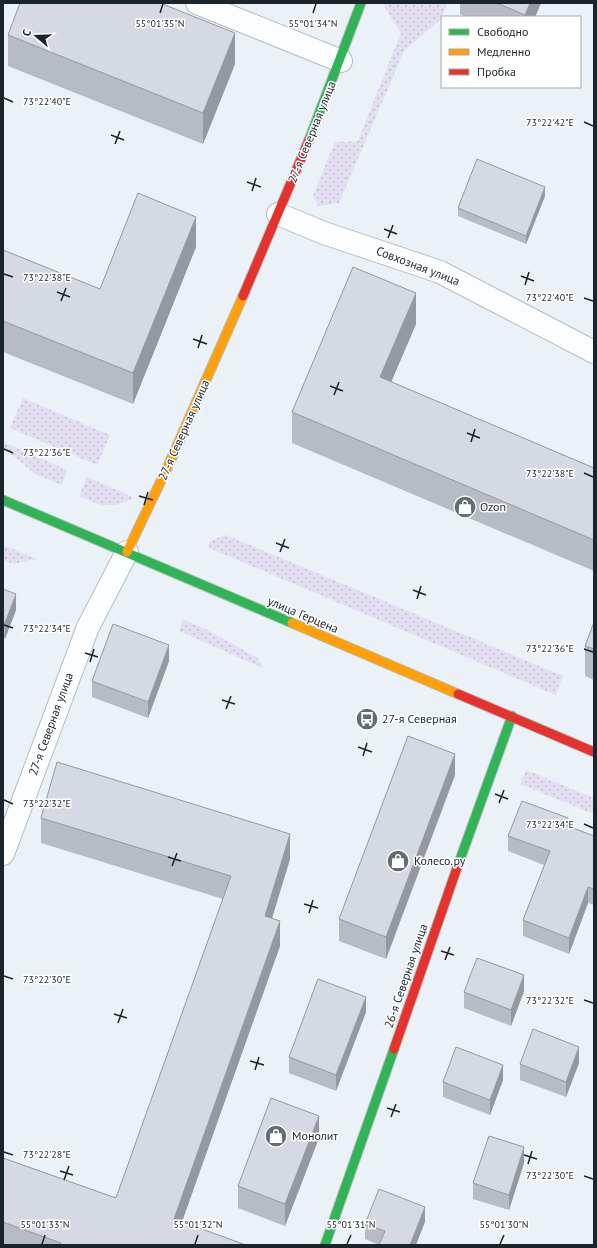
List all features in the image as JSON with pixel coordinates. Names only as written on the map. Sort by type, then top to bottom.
[{"type":"street","points":[[197,3],[341,61]]},
{"type":"street","name":"27-я Северная улица","points":[[3,854],[88,626],[156,494],[278,214],[341,61],[362,3]]},
{"type":"street","name":"Совхозная улица","points":[[278,214],[324,232],[440,272],[594,352]]},
{"type":"street","name":"улица Герцена","points":[[3,500],[594,752]]},
{"type":"street","name":"26-я Северная улица","points":[[324,1245],[487,781],[512,716]]},
{"type":"shaded area","points":[[382,3],[447,3],[441,19],[404,51],[339,203],[318,206],[313,196],[335,142],[358,141],[401,33]]},
{"type":"shaded area","points":[[23,398],[110,435],[97,465],[10,428]]},
{"type":"shaded area","points":[[3,442],[67,470],[62,485],[35,474],[3,447]]},
{"type":"shaded area","points":[[87,477],[135,498],[116,505],[101,505],[79,496]]},
{"type":"shaded area","points":[[226,535],[563,676],[556,695],[207,547],[212,540]]},
{"type":"shaded area","points":[[3,545],[37,559],[14,564],[3,560]]},
{"type":"shaded area","points":[[183,619],[211,632],[258,658],[263,668],[179,631]]},
{"type":"shaded area","points":[[526,770],[594,798],[594,814],[520,784]]},
{"type":"building","points":[[20,3],[160,3],[235,33],[203,113],[8,35]]},
{"type":"building","points":[[497,3],[530,3],[525,15]]},
{"type":"building","points":[[477,159],[545,187],[526,236],[458,208]]},
{"type":"building","points":[[138,193],[196,217],[133,373],[3,321],[3,250],[100,289]]},
{"type":"building","points":[[353,267],[416,293],[380,377],[594,468],[594,540],[292,412]]},
{"type":"building","points":[[3,589],[16,594],[5,623],[3,622]]},
{"type":"building","points":[[594,622],[594,649],[585,646]]},
{"type":"building","points":[[113,624],[169,645],[148,702],[92,681]]},
{"type":"building","points":[[408,736],[455,754],[386,937],[339,919]]},
{"type":"building","points":[[57,762],[290,834],[265,916],[280,921],[174,1219],[246,1245],[60,1245],[61,1243],[3,1222],[3,1158],[116,1198],[231,876],[41,818]]},
{"type":"building","points":[[522,801],[568,818],[565,825],[594,836],[594,889],[588,887],[569,938],[523,920],[550,851],[508,836]]},
{"type":"building","points":[[477,958],[524,975],[511,1010],[464,992]]},
{"type":"building","points":[[318,979],[366,997],[336,1075],[289,1057]]},
{"type":"building","points":[[533,1029],[579,1047],[566,1082],[520,1064]]},
{"type":"building","points":[[456,1047],[503,1065],[490,1100],[443,1082]]},
{"type":"building","points":[[271,1098],[319,1116],[285,1204],[238,1186]]},
{"type":"building","points":[[489,1136],[524,1147],[509,1195],[473,1183]]},
{"type":"building","points":[[379,1189],[425,1207],[410,1245],[379,1245],[385,1231],[365,1224]]},
{"type":"traffic: fast","points":[[309,140],[361,3]]},
{"type":"traffic: fast","points":[[3,500],[292,623]]},
{"type":"traffic: fast","points":[[458,865],[512,716]]},
{"type":"traffic: fast","points":[[325,1245],[394,1049]]},
{"type":"traffic: slow","points":[[127,552],[169,464],[243,296]]},
{"type":"traffic: slow","points":[[292,623],[458,694]]},
{"type":"traffic: jam","points":[[243,296],[309,140]]},
{"type":"traffic: jam","points":[[458,694],[594,752]]},
{"type":"traffic: jam","points":[[394,1049],[458,865]]},
{"type":"place","name":"Ozon","points":[[465,507]]},
{"type":"place","name":"27-я Северная","points":[[367,719]]},
{"type":"place","name":"Колесо.ру","points":[[398,861]]},
{"type":"place","name":"Монолит","points":[[276,1136]]}]
